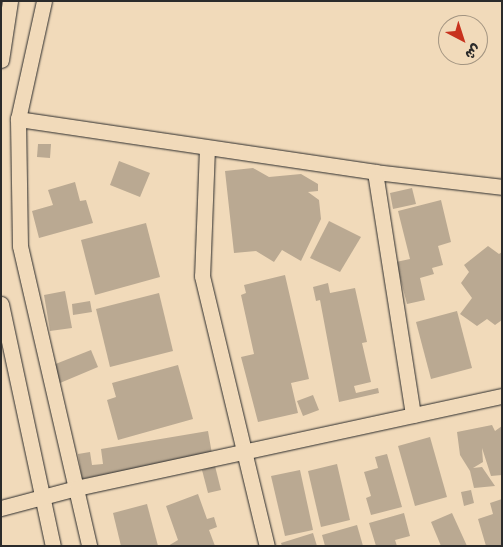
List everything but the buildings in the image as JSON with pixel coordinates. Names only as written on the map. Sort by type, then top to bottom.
[{"type":"street","points":[[1,60],[10,1]]},
{"type":"street","points":[[44,1],[18,119],[20,246],[89,546]]},
{"type":"street","points":[[18,119],[375,172],[502,187]]},
{"type":"street","points":[[207,148],[202,276],[246,451],[267,546]]},
{"type":"street","points":[[375,172],[413,415]]},
{"type":"street","points":[[1,304],[53,546]]},
{"type":"street","points":[[1,508],[76,488],[502,396]]}]
